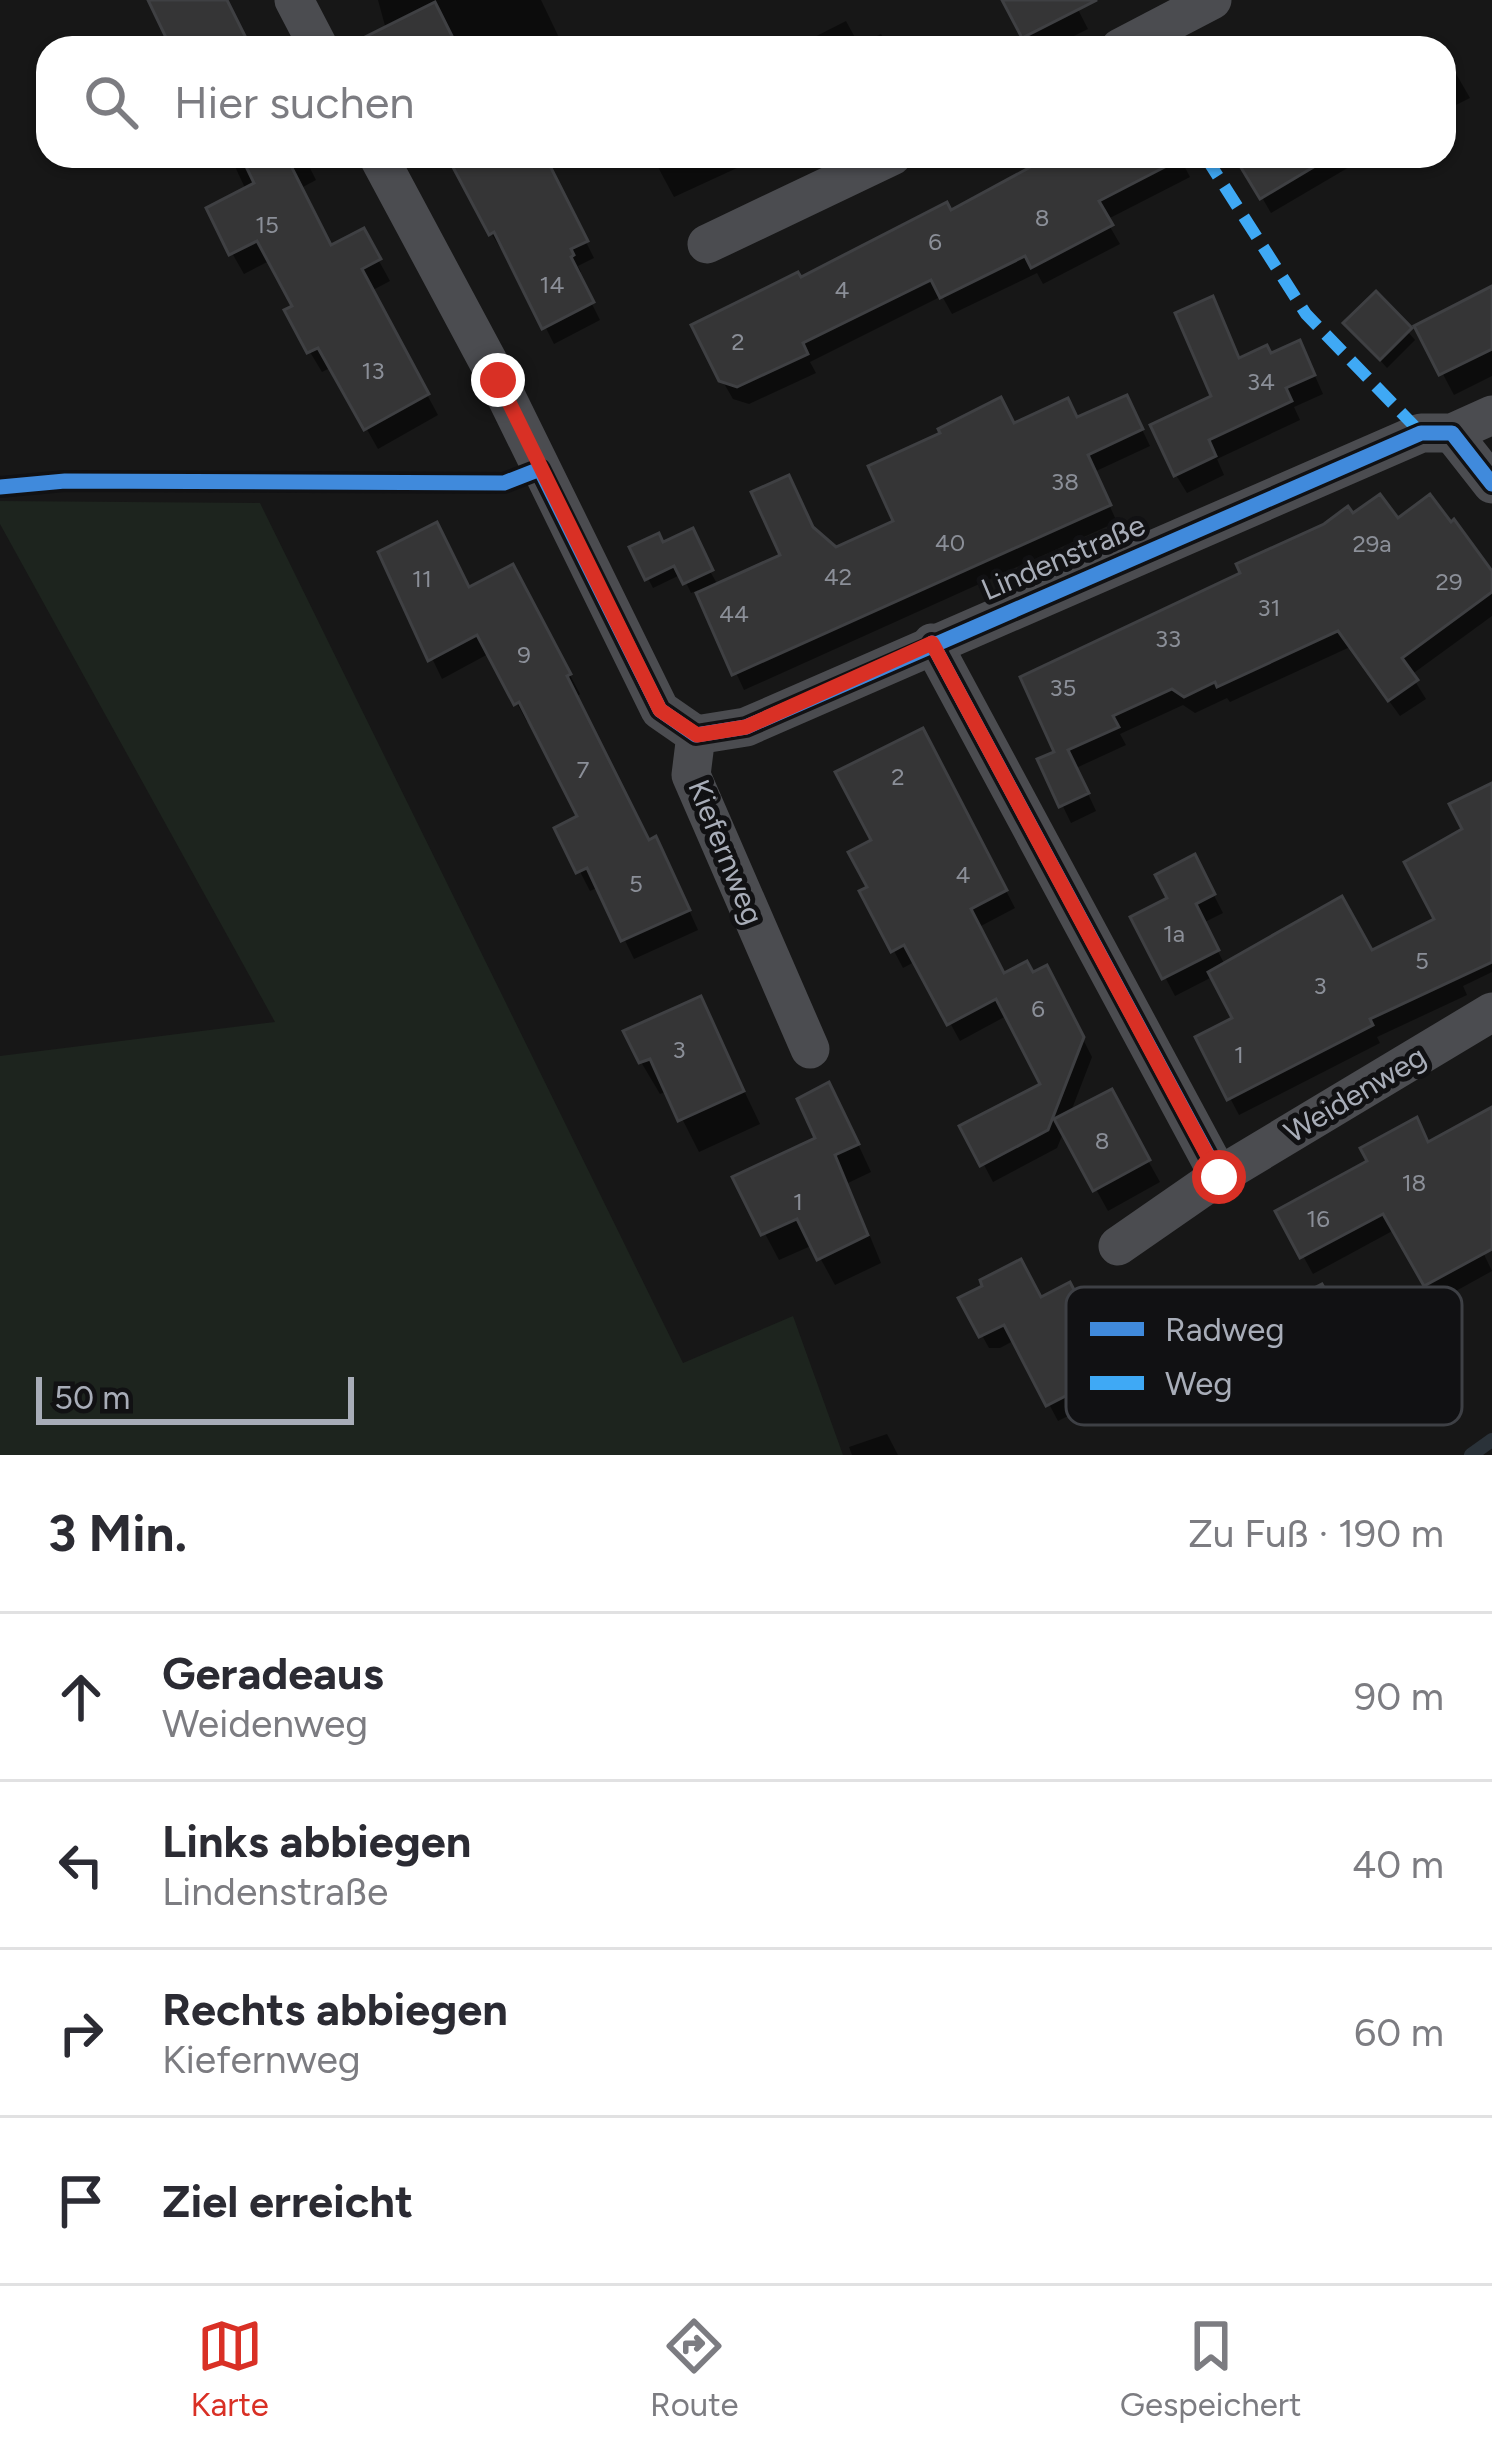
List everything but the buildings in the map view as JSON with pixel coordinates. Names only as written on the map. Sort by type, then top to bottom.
[{"type":"street","points":[[294,0],[314,36]]},
{"type":"street","points":[[1143,36],[1212,0]]},
{"type":"street","name":"Kiefernweg","points":[[384,168],[498,380],[660,710],[697,735],[691,775],[810,1049]]},
{"type":"street","points":[[706,244],[867,168]]},
{"type":"street","name":"Lindenstraße","points":[[697,735],[746,727],[1420,434],[1452,433],[1492,415]]},
{"type":"street","points":[[1452,433],[1492,484]]},
{"type":"street","points":[[932,643],[1219,1177]]},
{"type":"street","name":"Weidenweg","points":[[1118,1246],[1219,1177],[1492,1012]]},
{"type":"shaded area","points":[[0,501],[260,503],[683,1363],[793,1316],[843,1455],[0,1455],[0,1056],[275,1022],[0,524]]},
{"type":"waterway","points":[[1471,1455],[1492,1440]]},
{"type":"marked path","points":[[1213,168],[1306,314],[1421,433]]},
{"type":"cycle path","points":[[0,487],[65,481],[504,483],[540,469],[660,710],[696,735],[746,727],[1421,433],[1452,433],[1492,484]]},
{"type":"cycle path","points":[[932,643],[1219,1176]]},
{"type":"route","points":[[498,380],[660,710],[697,735],[746,727],[932,643],[1219,1177]]}]
